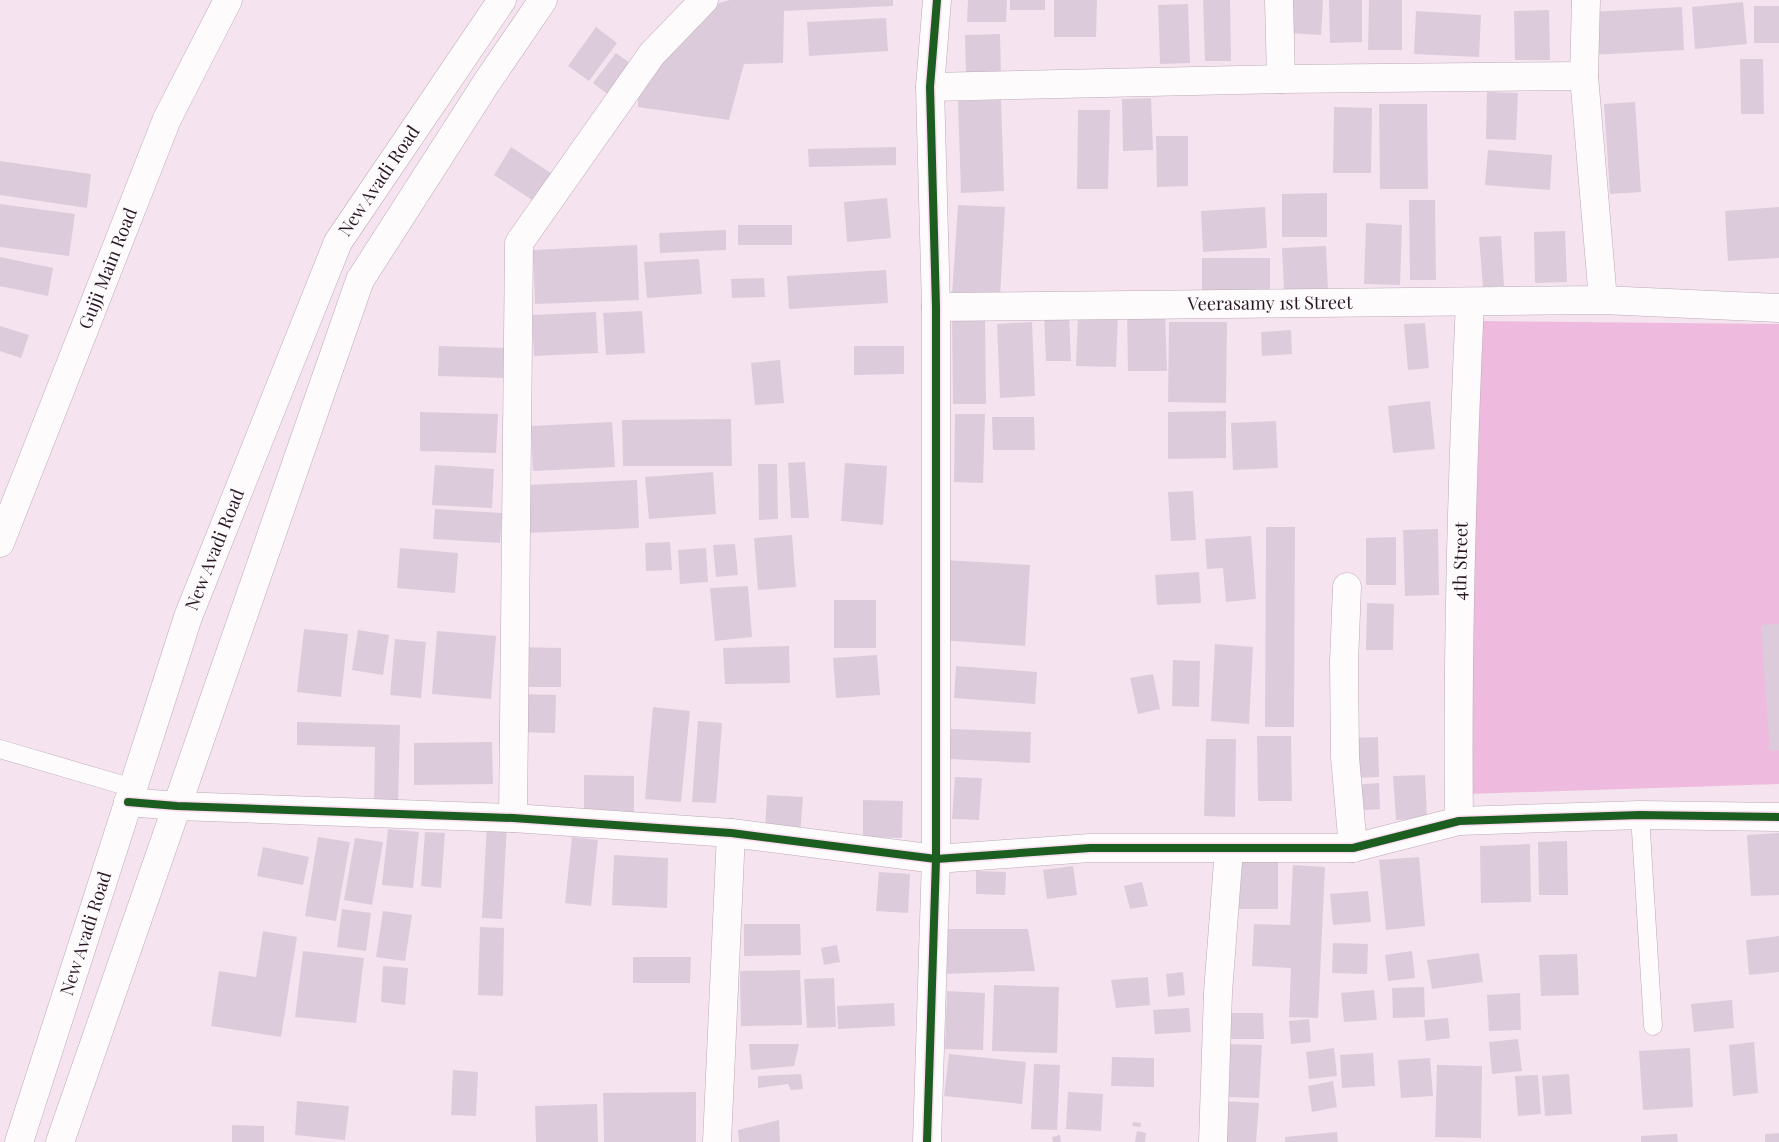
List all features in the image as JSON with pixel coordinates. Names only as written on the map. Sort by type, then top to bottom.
[{"type":"street","name":"Gujji Main Road","points":[[0,543],[167,119],[228,0]]},
{"type":"street","name":"New Avadi Road","points":[[19,1142],[188,617],[338,242],[502,0]]},
{"type":"street","name":"New Avadi Road","points":[[60,1142],[360,280],[487,82],[543,0]]},
{"type":"street","points":[[513,818],[519,243],[652,54],[704,0]]},
{"type":"street","points":[[927,1142],[936,859],[936,307],[930,87],[937,0]]},
{"type":"street","points":[[1280,0],[1281,79]]},
{"type":"street","points":[[1586,0],[1584,76],[1603,300]]},
{"type":"street","points":[[930,87],[1281,79],[1584,76]]},
{"type":"street","name":"Veerasamy 1st Street","points":[[936,307],[1603,300],[1779,308]]},
{"type":"street","name":"4th Street","points":[[1459,821],[1458,738],[1462,470],[1470,302]]},
{"type":"street","points":[[1347,587],[1344,662],[1345,757],[1353,848]]},
{"type":"street","points":[[131,795],[178,806],[513,818],[731,833],[936,859],[1090,848],[1353,848],[1459,821],[1640,815],[1779,817]]},
{"type":"street","points":[[717,1142],[731,833]]},
{"type":"street","points":[[1213,1142],[1218,992],[1229,849]]},
{"type":"lane","points":[[0,749],[131,795]]},
{"type":"lane","points":[[1640,815],[1653,1026]]},
{"type":"shaded area","points":[[1481,321],[1779,324],[1779,784],[1467,794]]},
{"type":"building","points":[[730,0],[893,0],[893,6],[784,11],[783,63],[744,64],[729,120],[638,107],[638,91],[701,8]]},
{"type":"building","points":[[968,0],[1007,0],[1006,22],[967,22]]},
{"type":"building","points":[[1010,0],[1045,0],[1045,10],[1010,10]]},
{"type":"building","points":[[1054,0],[1097,0],[1096,37],[1054,37]]},
{"type":"building","points":[[1203,0],[1230,0],[1231,61],[1205,61]]},
{"type":"building","points":[[1289,0],[1323,0],[1321,35],[1288,33]]},
{"type":"building","points":[[1329,0],[1362,0],[1362,42],[1330,43]]},
{"type":"building","points":[[1369,0],[1402,0],[1402,50],[1368,50]]},
{"type":"building","points":[[1743,2],[1747,44],[1695,49],[1692,7]]},
{"type":"building","points":[[1188,4],[1190,63],[1160,64],[1158,5]]},
{"type":"building","points":[[1754,6],[1779,6],[1779,43],[1754,43]]},
{"type":"building","points":[[1682,7],[1684,50],[1591,55],[1589,12]]},
{"type":"building","points":[[1549,10],[1550,60],[1515,60],[1514,11]]},
{"type":"building","points":[[1416,11],[1481,15],[1479,57],[1414,54]]},
{"type":"building","points":[[886,18],[888,51],[809,56],[807,22]]},
{"type":"building","points":[[596,27],[617,43],[589,81],[568,66]]},
{"type":"building","points":[[1000,34],[1001,76],[966,77],[965,35]]},
{"type":"building","points":[[616,53],[637,68],[614,99],[593,83]]},
{"type":"building","points":[[1740,59],[1763,59],[1764,114],[1741,114]]},
{"type":"building","points":[[1487,92],[1518,93],[1516,140],[1486,139]]},
{"type":"building","points":[[1151,98],[1153,150],[1123,151],[1122,99]]},
{"type":"building","points":[[1001,100],[1004,191],[961,193],[958,101]]},
{"type":"building","points":[[1635,102],[1641,192],[1610,194],[1604,104]]},
{"type":"building","points":[[1379,104],[1427,104],[1428,189],[1380,189]]},
{"type":"building","points":[[1334,107],[1372,108],[1371,173],[1333,173]]},
{"type":"building","points":[[1078,110],[1110,110],[1108,189],[1077,189]]},
{"type":"building","points":[[1156,136],[1188,136],[1188,186],[1157,187]]},
{"type":"building","points":[[511,147],[557,177],[540,205],[494,175]]},
{"type":"building","points":[[896,147],[896,165],[809,167],[808,149]]},
{"type":"building","points":[[1488,150],[1552,155],[1550,190],[1485,185]]},
{"type":"building","points":[[0,161],[91,174],[87,208],[0,195]]},
{"type":"building","points":[[1327,193],[1327,237],[1282,237],[1282,194]]},
{"type":"building","points":[[887,198],[891,238],[847,242],[844,202]]},
{"type":"building","points":[[1409,200],[1435,200],[1436,280],[1410,280]]},
{"type":"building","points":[[0,204],[75,214],[69,256],[0,247]]},
{"type":"building","points":[[958,205],[1005,207],[1000,298],[952,295]]},
{"type":"building","points":[[1265,207],[1267,248],[1203,252],[1201,211]]},
{"type":"building","points":[[1779,207],[1779,258],[1728,261],[1725,211]]},
{"type":"building","points":[[1366,223],[1402,225],[1400,285],[1364,284]]},
{"type":"building","points":[[738,225],[792,225],[792,245],[738,245]]},
{"type":"building","points":[[726,230],[726,250],[660,253],[659,233]]},
{"type":"building","points":[[1565,231],[1567,282],[1535,283],[1534,232]]},
{"type":"building","points":[[1501,236],[1504,286],[1483,287],[1479,237]]},
{"type":"building","points":[[637,245],[639,300],[535,304],[533,250]]},
{"type":"building","points":[[1326,246],[1328,290],[1284,292],[1282,248]]},
{"type":"building","points":[[0,257],[53,268],[48,296],[0,286]]},
{"type":"building","points":[[1202,258],[1270,258],[1270,294],[1202,293]]},
{"type":"building","points":[[699,259],[702,294],[647,298],[644,262]]},
{"type":"building","points":[[886,270],[888,303],[789,309],[787,276]]},
{"type":"building","points":[[764,278],[765,297],[732,298],[731,279]]},
{"type":"building","points":[[642,311],[645,353],[606,355],[603,313]]},
{"type":"building","points":[[1127,311],[1165,311],[1167,371],[1128,371]]},
{"type":"building","points":[[596,312],[598,353],[534,356],[532,315]]},
{"type":"building","points":[[1069,313],[1071,361],[1046,361],[1044,314]]},
{"type":"building","points":[[1078,315],[1118,316],[1116,367],[1076,366]]},
{"type":"building","points":[[952,316],[985,316],[986,404],[953,404]]},
{"type":"building","points":[[1032,322],[1035,396],[1000,398],[997,324]]},
{"type":"building","points":[[1169,322],[1227,322],[1226,403],[1168,402]]},
{"type":"building","points":[[1425,323],[1429,368],[1408,370],[1404,324]]},
{"type":"building","points":[[0,326],[29,335],[21,358],[0,351]]},
{"type":"building","points":[[1291,330],[1292,354],[1262,356],[1261,332]]},
{"type":"building","points":[[439,346],[508,348],[507,378],[438,376]]},
{"type":"building","points":[[854,346],[904,346],[904,374],[854,375]]},
{"type":"building","points":[[780,360],[784,403],[755,405],[751,363]]},
{"type":"building","points":[[1430,401],[1435,449],[1393,453],[1388,406]]},
{"type":"building","points":[[1226,411],[1226,458],[1168,459],[1168,412]]},
{"type":"building","points":[[420,412],[498,414],[496,453],[420,451]]},
{"type":"building","points":[[955,414],[985,414],[983,483],[954,482]]},
{"type":"building","points":[[992,417],[1034,417],[1035,450],[993,450]]},
{"type":"building","points":[[731,419],[732,466],[623,466],[622,420]]},
{"type":"building","points":[[1276,421],[1278,468],[1233,470],[1231,423]]},
{"type":"building","points":[[612,422],[615,467],[533,471],[531,426]]},
{"type":"building","points":[[805,462],[809,518],[791,518],[788,463]]},
{"type":"building","points":[[845,463],[887,466],[883,525],[841,521]]},
{"type":"building","points":[[758,464],[777,464],[778,519],[759,520]]},
{"type":"building","points":[[435,465],[494,469],[492,508],[432,505]]},
{"type":"building","points":[[713,472],[716,514],[649,519],[645,477]]},
{"type":"building","points":[[637,480],[639,528],[529,533],[526,485]]},
{"type":"building","points":[[1193,491],[1196,540],[1171,541],[1168,492]]},
{"type":"building","points":[[435,509],[502,513],[500,543],[433,539]]},
{"type":"building","points":[[1266,527],[1295,527],[1294,727],[1265,727]]},
{"type":"building","points":[[1438,529],[1439,595],[1405,596],[1403,530]]},
{"type":"building","points":[[792,535],[796,587],[758,590],[754,538]]},
{"type":"building","points":[[1251,536],[1256,599],[1226,602],[1223,568],[1207,569],[1205,539]]},
{"type":"building","points":[[1396,537],[1396,585],[1366,585],[1366,538]]},
{"type":"building","points":[[670,542],[672,570],[646,571],[645,543]]},
{"type":"building","points":[[735,544],[738,575],[716,577],[713,545]]},
{"type":"building","points":[[400,548],[458,553],[455,593],[397,588]]},
{"type":"building","points":[[706,548],[708,582],[680,584],[678,550]]},
{"type":"building","points":[[944,560],[1030,565],[1025,646],[939,640]]},
{"type":"building","points":[[1199,572],[1201,603],[1157,605],[1155,575]]},
{"type":"building","points":[[748,586],[752,637],[715,641],[710,588]]},
{"type":"building","points":[[834,600],[876,600],[876,648],[834,648]]},
{"type":"building","points":[[1367,603],[1394,604],[1393,650],[1366,650]]},
{"type":"building","points":[[1779,624],[1779,750],[1770,751],[1761,625]]},
{"type":"building","points":[[304,629],[348,634],[341,697],[297,692]]},
{"type":"building","points":[[358,630],[389,635],[383,675],[352,670]]},
{"type":"building","points":[[437,631],[496,636],[491,699],[432,694]]},
{"type":"building","points":[[395,639],[426,642],[421,698],[390,695]]},
{"type":"building","points":[[1215,644],[1253,647],[1249,724],[1211,721]]},
{"type":"building","points":[[789,646],[790,683],[725,684],[723,648]]},
{"type":"building","points":[[518,647],[561,648],[561,687],[519,687]]},
{"type":"building","points":[[877,655],[880,695],[836,698],[833,658]]},
{"type":"building","points":[[1173,660],[1200,661],[1199,707],[1172,706]]},
{"type":"building","points":[[956,666],[1037,672],[1035,704],[954,698]]},
{"type":"building","points":[[1153,674],[1160,709],[1138,714],[1130,678]]},
{"type":"building","points":[[519,694],[556,695],[555,733],[518,732]]},
{"type":"building","points":[[653,707],[690,711],[681,802],[645,799]]},
{"type":"building","points":[[698,721],[722,723],[716,803],[692,802]]},
{"type":"building","points":[[297,722],[400,725],[398,805],[374,804],[375,747],[297,745]]},
{"type":"building","points":[[951,729],[1031,732],[1030,763],[949,759]]},
{"type":"building","points":[[1257,736],[1291,736],[1292,801],[1258,801]]},
{"type":"building","points":[[1378,737],[1379,777],[1353,778],[1351,738]]},
{"type":"building","points":[[1206,739],[1236,739],[1235,817],[1204,816]]},
{"type":"building","points":[[492,742],[493,784],[414,785],[414,743]]},
{"type":"building","points":[[584,775],[634,776],[634,816],[584,816]]},
{"type":"building","points":[[1425,775],[1427,819],[1396,820],[1393,776]]},
{"type":"building","points":[[955,777],[982,778],[979,820],[952,819]]},
{"type":"building","points":[[1379,783],[1380,809],[1352,811],[1350,785]]},
{"type":"building","points":[[767,795],[803,797],[800,835],[765,832]]},
{"type":"building","points":[[863,800],[903,801],[902,838],[863,837]]},
{"type":"building","points":[[487,822],[507,823],[502,919],[482,918]]},
{"type":"building","points":[[388,829],[419,832],[413,888],[382,885]]},
{"type":"building","points":[[425,832],[445,833],[441,888],[421,886]]},
{"type":"building","points":[[1779,833],[1779,895],[1751,896],[1747,835]]},
{"type":"building","points":[[318,837],[350,842],[336,921],[305,916]]},
{"type":"building","points":[[572,837],[598,840],[591,906],[565,903]]},
{"type":"building","points":[[355,838],[383,842],[372,905],[344,900]]},
{"type":"building","points":[[1567,841],[1568,895],[1539,895],[1538,842]]},
{"type":"building","points":[[1530,844],[1531,902],[1481,903],[1480,846]]},
{"type":"building","points":[[263,847],[309,857],[303,885],[257,876]]},
{"type":"building","points":[[614,855],[668,858],[667,908],[612,905]]},
{"type":"building","points":[[1419,857],[1425,926],[1386,930],[1379,860]]},
{"type":"building","points":[[1234,859],[1278,859],[1278,909],[1233,909]]},
{"type":"building","points":[[1293,865],[1325,867],[1318,1018],[1289,1017],[1291,968],[1252,966],[1254,924],[1290,925]]},
{"type":"building","points":[[1073,866],[1077,895],[1047,899],[1043,870]]},
{"type":"building","points":[[976,871],[1006,872],[1005,895],[976,894]]},
{"type":"building","points":[[879,872],[910,874],[908,913],[876,911]]},
{"type":"building","points":[[1142,882],[1148,906],[1130,909],[1124,886]]},
{"type":"building","points":[[1368,891],[1371,922],[1333,925],[1330,894]]},
{"type":"building","points":[[342,909],[371,913],[366,951],[337,947]]},
{"type":"building","points":[[383,911],[412,915],[405,961],[376,957]]},
{"type":"building","points":[[744,924],[800,924],[801,955],[744,956]]},
{"type":"building","points":[[480,927],[504,928],[503,996],[478,995]]},
{"type":"building","points":[[940,929],[1028,929],[1035,971],[942,974]]},
{"type":"building","points":[[263,931],[297,937],[281,1037],[211,1026],[219,971],[256,977]]},
{"type":"building","points":[[1779,936],[1779,972],[1749,975],[1746,940]]},
{"type":"building","points":[[1333,943],[1368,944],[1367,974],[1332,973]]},
{"type":"building","points":[[837,945],[840,962],[824,965],[821,948]]},
{"type":"building","points":[[303,951],[364,958],[356,1023],[295,1017]]},
{"type":"building","points":[[1412,951],[1415,978],[1388,981],[1385,955]]},
{"type":"building","points":[[1479,953],[1483,982],[1432,989],[1427,960]]},
{"type":"building","points":[[1577,954],[1579,995],[1541,996],[1539,955]]},
{"type":"building","points":[[633,957],[691,957],[690,983],[633,983]]},
{"type":"building","points":[[383,966],[408,968],[405,1005],[381,1002]]},
{"type":"building","points":[[800,970],[802,1025],[741,1026],[740,971]]},
{"type":"building","points":[[1183,972],[1185,995],[1168,997],[1166,974]]},
{"type":"building","points":[[1148,977],[1150,1005],[1116,1008],[1111,980]]},
{"type":"building","points":[[834,978],[836,1027],[807,1028],[804,979]]},
{"type":"building","points":[[994,985],[1059,987],[1057,1053],[992,1051]]},
{"type":"building","points":[[1424,987],[1425,1017],[1393,1018],[1392,988]]},
{"type":"building","points":[[1374,990],[1377,1020],[1344,1022],[1341,993]]},
{"type":"building","points":[[947,991],[985,993],[983,1050],[945,1049]]},
{"type":"building","points":[[1520,993],[1521,1030],[1489,1031],[1487,995]]},
{"type":"building","points":[[1732,1000],[1734,1028],[1694,1032],[1691,1004]]},
{"type":"building","points":[[894,1003],[895,1026],[838,1029],[837,1006]]},
{"type":"building","points":[[1189,1008],[1191,1032],[1155,1034],[1153,1010]]},
{"type":"building","points":[[1225,1013],[1263,1013],[1264,1039],[1225,1039]]},
{"type":"building","points":[[1448,1018],[1450,1038],[1426,1041],[1424,1020]]},
{"type":"building","points":[[1309,1019],[1311,1042],[1291,1044],[1289,1021]]},
{"type":"building","points":[[1518,1039],[1522,1071],[1492,1074],[1489,1042]]},
{"type":"building","points":[[1754,1042],[1758,1093],[1733,1096],[1729,1045]]},
{"type":"building","points":[[749,1044],[799,1044],[794,1066],[751,1070]]},
{"type":"building","points":[[1225,1044],[1262,1045],[1259,1098],[1223,1097]]},
{"type":"building","points":[[1334,1048],[1337,1076],[1309,1079],[1306,1052]]},
{"type":"building","points":[[1690,1048],[1693,1107],[1643,1110],[1639,1051]]},
{"type":"building","points":[[1373,1053],[1375,1086],[1342,1088],[1340,1055]]},
{"type":"building","points":[[949,1054],[1026,1062],[1022,1104],[944,1096]]},
{"type":"building","points":[[1112,1057],[1154,1058],[1154,1087],[1111,1086]]},
{"type":"building","points":[[1430,1058],[1433,1096],[1401,1098],[1398,1060]]},
{"type":"building","points":[[1034,1064],[1060,1065],[1057,1130],[1031,1129]]},
{"type":"building","points":[[1437,1065],[1482,1066],[1481,1138],[1435,1137]]},
{"type":"building","points":[[453,1070],[478,1072],[476,1116],[451,1115]]},
{"type":"building","points":[[801,1074],[803,1089],[791,1090],[788,1084],[758,1088],[758,1076]]},
{"type":"building","points":[[1569,1074],[1572,1114],[1545,1116],[1542,1076]]},
{"type":"building","points":[[1538,1075],[1541,1114],[1518,1116],[1515,1076]]},
{"type":"building","points":[[1333,1081],[1337,1107],[1312,1112],[1308,1086]]},
{"type":"building","points":[[696,1092],[696,1142],[604,1142],[603,1093]]},
{"type":"building","points":[[1068,1092],[1103,1094],[1101,1131],[1066,1129]]},
{"type":"building","points":[[297,1101],[349,1106],[345,1140],[295,1135]]},
{"type":"building","points":[[1223,1101],[1259,1103],[1256,1142],[1220,1142]]},
{"type":"building","points":[[597,1104],[598,1142],[536,1142],[535,1106]]},
{"type":"building","points":[[779,1120],[780,1142],[739,1142],[738,1130]]},
{"type":"building","points":[[1133,1122],[1141,1123],[1140,1127],[1132,1126]]},
{"type":"building","points":[[232,1125],[264,1126],[264,1142],[232,1142]]},
{"type":"building","points":[[1137,1131],[1146,1133],[1145,1142],[1135,1142]]},
{"type":"building","points":[[1337,1132],[1338,1142],[1285,1142],[1285,1137]]},
{"type":"building","points":[[1779,1133],[1779,1142],[1765,1142],[1765,1134]]},
{"type":"building","points":[[1677,1134],[1678,1142],[1641,1142],[1641,1136]]},
{"type":"building","points":[[1060,1135],[1061,1142],[1053,1142],[1052,1137]]},
{"type":"cycle path","points":[[927,1142],[936,859],[936,307],[930,87],[937,0]]},
{"type":"cycle path","points":[[128,802],[177,806],[513,818],[731,833],[936,859],[1090,848],[1353,848],[1459,821],[1640,815],[1779,817]]}]
